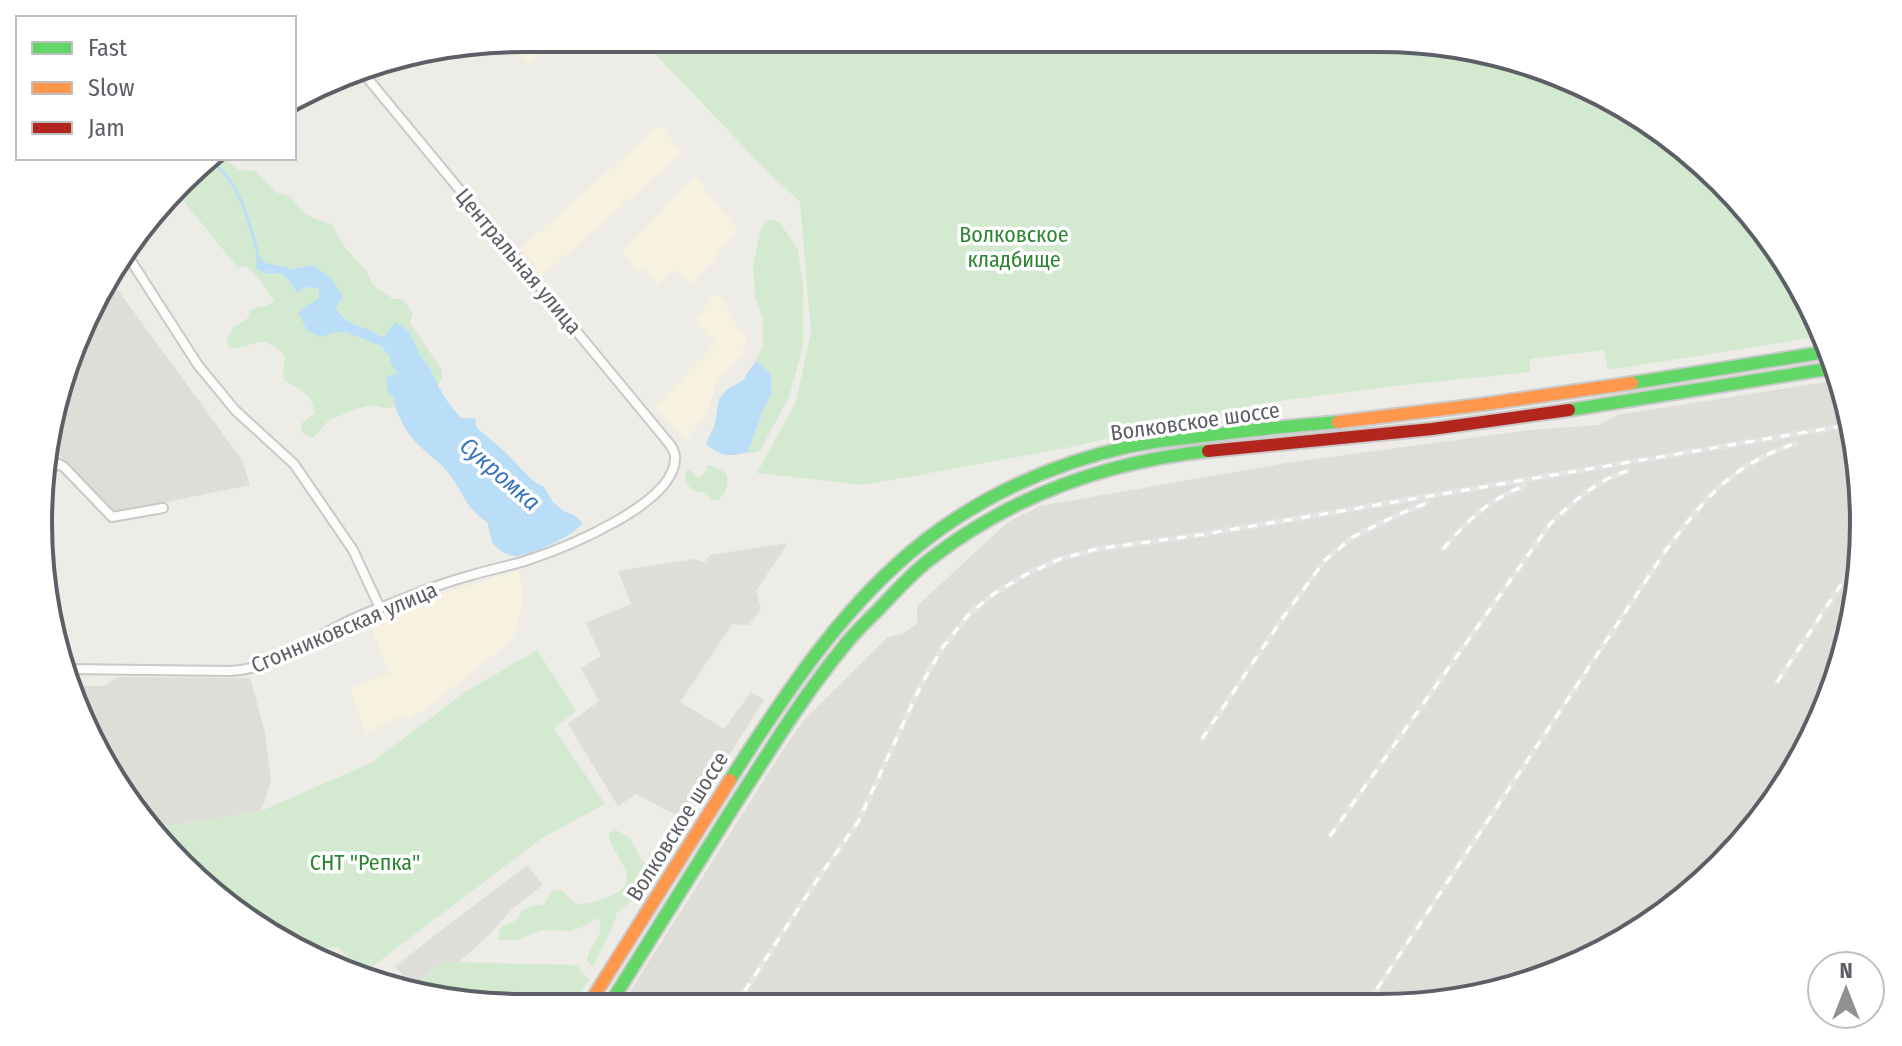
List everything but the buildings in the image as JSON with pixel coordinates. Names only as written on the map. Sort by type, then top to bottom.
[{"type":"main road","name":"Волковское шоссе","points":[[595,994],[756,739],[832,633],[872,589],[919,546],[975,507],[1015,486],[1066,465],[1122,448],[1234,432],[1430,412],[1818,353]]},
{"type":"main road","name":"Волковское шоссе","points":[[616,994],[771,748],[845,644],[929,560],[973,529],[1022,501],[1085,476],[1182,454],[1432,429],[1824,369]]},
{"type":"street","name":"Центральная улица","points":[[368,79],[663,436],[675,457]]},
{"type":"street","points":[[131,261],[198,365],[235,410],[294,464],[353,550],[380,608]]},
{"type":"street","name":"Сгонниковская улица","points":[[75,669],[248,670],[266,665],[335,627],[429,588],[526,561],[588,536],[652,497],[669,478],[675,457]]},
{"type":"street","points":[[56,465],[62,465],[112,517],[163,508]]},
{"type":"shaded area","points":[[518,52],[541,52],[528,64]]},
{"type":"shaded area","points":[[660,125],[682,153],[542,276],[520,249]]},
{"type":"shaded area","points":[[695,176],[738,231],[691,285],[674,269],[658,285],[644,268],[639,272],[622,252]]},
{"type":"shaded area","points":[[115,287],[242,460],[250,485],[112,513],[59,454],[61,431],[77,372]]},
{"type":"shaded area","points":[[715,294],[724,300],[746,338],[741,355],[716,384],[706,415],[686,440],[654,407],[716,343],[694,322]]},
{"type":"shaded area","points":[[1828,382],[1846,462],[1850,523],[1846,584],[1834,645],[1814,703],[1787,758],[1753,810],[1712,856],[1666,897],[1614,931],[1559,958],[1501,978],[1410,993],[628,994],[804,720],[888,637],[903,634],[917,623],[917,606],[1008,522],[1040,506],[1286,463],[1530,430],[1599,425],[1617,415]]},
{"type":"shaded area","points":[[788,543],[756,591],[761,609],[749,625],[732,624],[680,702],[724,729],[751,692],[764,700],[687,821],[636,794],[618,806],[568,724],[599,701],[581,668],[601,656],[586,623],[631,604],[618,571],[694,559],[705,562],[710,555]]},
{"type":"shaded area","points":[[520,570],[523,603],[514,636],[409,721],[404,714],[366,734],[350,689],[389,673],[369,621],[441,594]]},
{"type":"shaded area","points":[[117,677],[250,678],[265,732],[271,781],[261,811],[162,825],[115,758],[82,686],[104,686]]},
{"type":"shaded area","points":[[527,865],[543,885],[514,907],[459,962],[441,962],[419,982],[406,979],[395,966]]},
{"type":"green space","name":"Волковское кладбище","points":[[653,52],[1379,52],[1471,61],[1559,88],[1615,115],[1666,149],[1712,190],[1753,236],[1787,288],[1812,338],[1608,370],[1604,350],[1530,359],[1530,372],[1250,405],[1244,418],[1228,423],[1136,432],[864,485],[757,473],[796,402],[811,332],[800,202]]},
{"type":"green space","points":[[223,160],[239,170],[256,171],[275,192],[291,197],[308,215],[331,224],[373,285],[393,299],[402,299],[413,313],[410,323],[442,370],[438,386],[409,331],[395,322],[381,337],[354,324],[338,310],[330,277],[313,265],[293,269],[263,262],[259,255],[267,272],[285,277],[296,292],[305,287],[319,289],[320,337],[346,332],[381,346],[399,375],[394,407],[365,406],[329,420],[313,438],[306,436],[301,430],[302,423],[315,413],[304,393],[285,381],[285,356],[263,342],[230,348],[226,341],[234,327],[248,318],[250,311],[274,301],[250,269],[246,266],[238,268],[182,199]]},
{"type":"green space","points":[[773,220],[779,222],[798,249],[803,285],[803,346],[789,397],[760,451],[753,453],[748,452],[771,395],[771,374],[756,361],[763,346],[763,319],[755,296],[753,264],[762,226]]},
{"type":"green space","points":[[711,465],[726,473],[728,481],[717,501],[706,493],[693,490],[685,480],[686,471],[690,470],[700,477]]},
{"type":"green space","name":"СНТ \"Репка\"","points":[[537,650],[576,711],[554,728],[605,804],[542,838],[370,968],[353,962],[338,947],[323,949],[261,915],[212,877],[165,829],[261,811],[371,763],[464,693]]},
{"type":"green space","points":[[616,830],[630,838],[651,870],[642,892],[617,913],[593,967],[587,961],[601,929],[598,918],[569,931],[543,930],[516,940],[499,940],[502,927],[517,919],[526,909],[544,904],[553,891],[562,890],[573,902],[580,904],[602,899],[622,889],[627,878],[626,871],[612,846],[609,833]]},
{"type":"green space","points":[[441,962],[576,965],[589,979],[580,994],[492,993],[420,982]]},
{"type":"water","points":[[259,253],[263,262],[293,269],[313,265],[330,277],[343,296],[336,308],[351,323],[381,337],[395,322],[409,331],[438,386],[461,418],[475,418],[477,428],[533,481],[543,486],[553,502],[583,523],[562,538],[524,555],[511,556],[497,548],[487,522],[472,510],[444,468],[406,430],[394,398],[388,393],[386,379],[398,374],[389,355],[381,346],[346,332],[320,337],[307,330],[298,312],[319,298],[319,289],[305,287],[297,293],[281,273],[258,268]]},
{"type":"water","points":[[756,361],[771,374],[771,395],[748,452],[721,454],[706,444],[715,424],[719,399],[725,391],[743,380]]},
{"type":"waterway","name":"Сукромка","points":[[216,165],[239,196],[246,213],[256,245],[258,268],[281,272]]},
{"type":"railway","points":[[743,994],[858,822],[921,685],[943,647],[970,613],[1027,574],[1060,559],[1097,549],[1199,535],[1840,427]]},
{"type":"railway","points":[[1374,994],[1680,531],[1707,499],[1736,473],[1796,443]]},
{"type":"railway","points":[[1330,836],[1550,524],[1595,486],[1627,471]]},
{"type":"railway","points":[[1443,549],[1479,512],[1524,486]]},
{"type":"railway","points":[[1202,739],[1325,560],[1353,537],[1427,503]]},
{"type":"railway","points":[[1777,682],[1847,576]]},
{"type":"traffic: fast","points":[[1632,383],[1818,353]]},
{"type":"traffic: fast","points":[[1569,410],[1824,369]]},
{"type":"traffic: fast","points":[[730,780],[798,678],[849,613],[907,555],[983,502],[1053,469],[1127,447],[1338,422]]},
{"type":"traffic: fast","points":[[616,994],[800,704],[852,637],[915,572],[960,537],[1026,500],[1096,473],[1170,456],[1208,451]]},
{"type":"traffic: slow","points":[[1338,422],[1632,383]]},
{"type":"traffic: slow","points":[[595,994],[730,780]]},
{"type":"traffic: jam","points":[[1208,451],[1432,429],[1569,410]]}]
